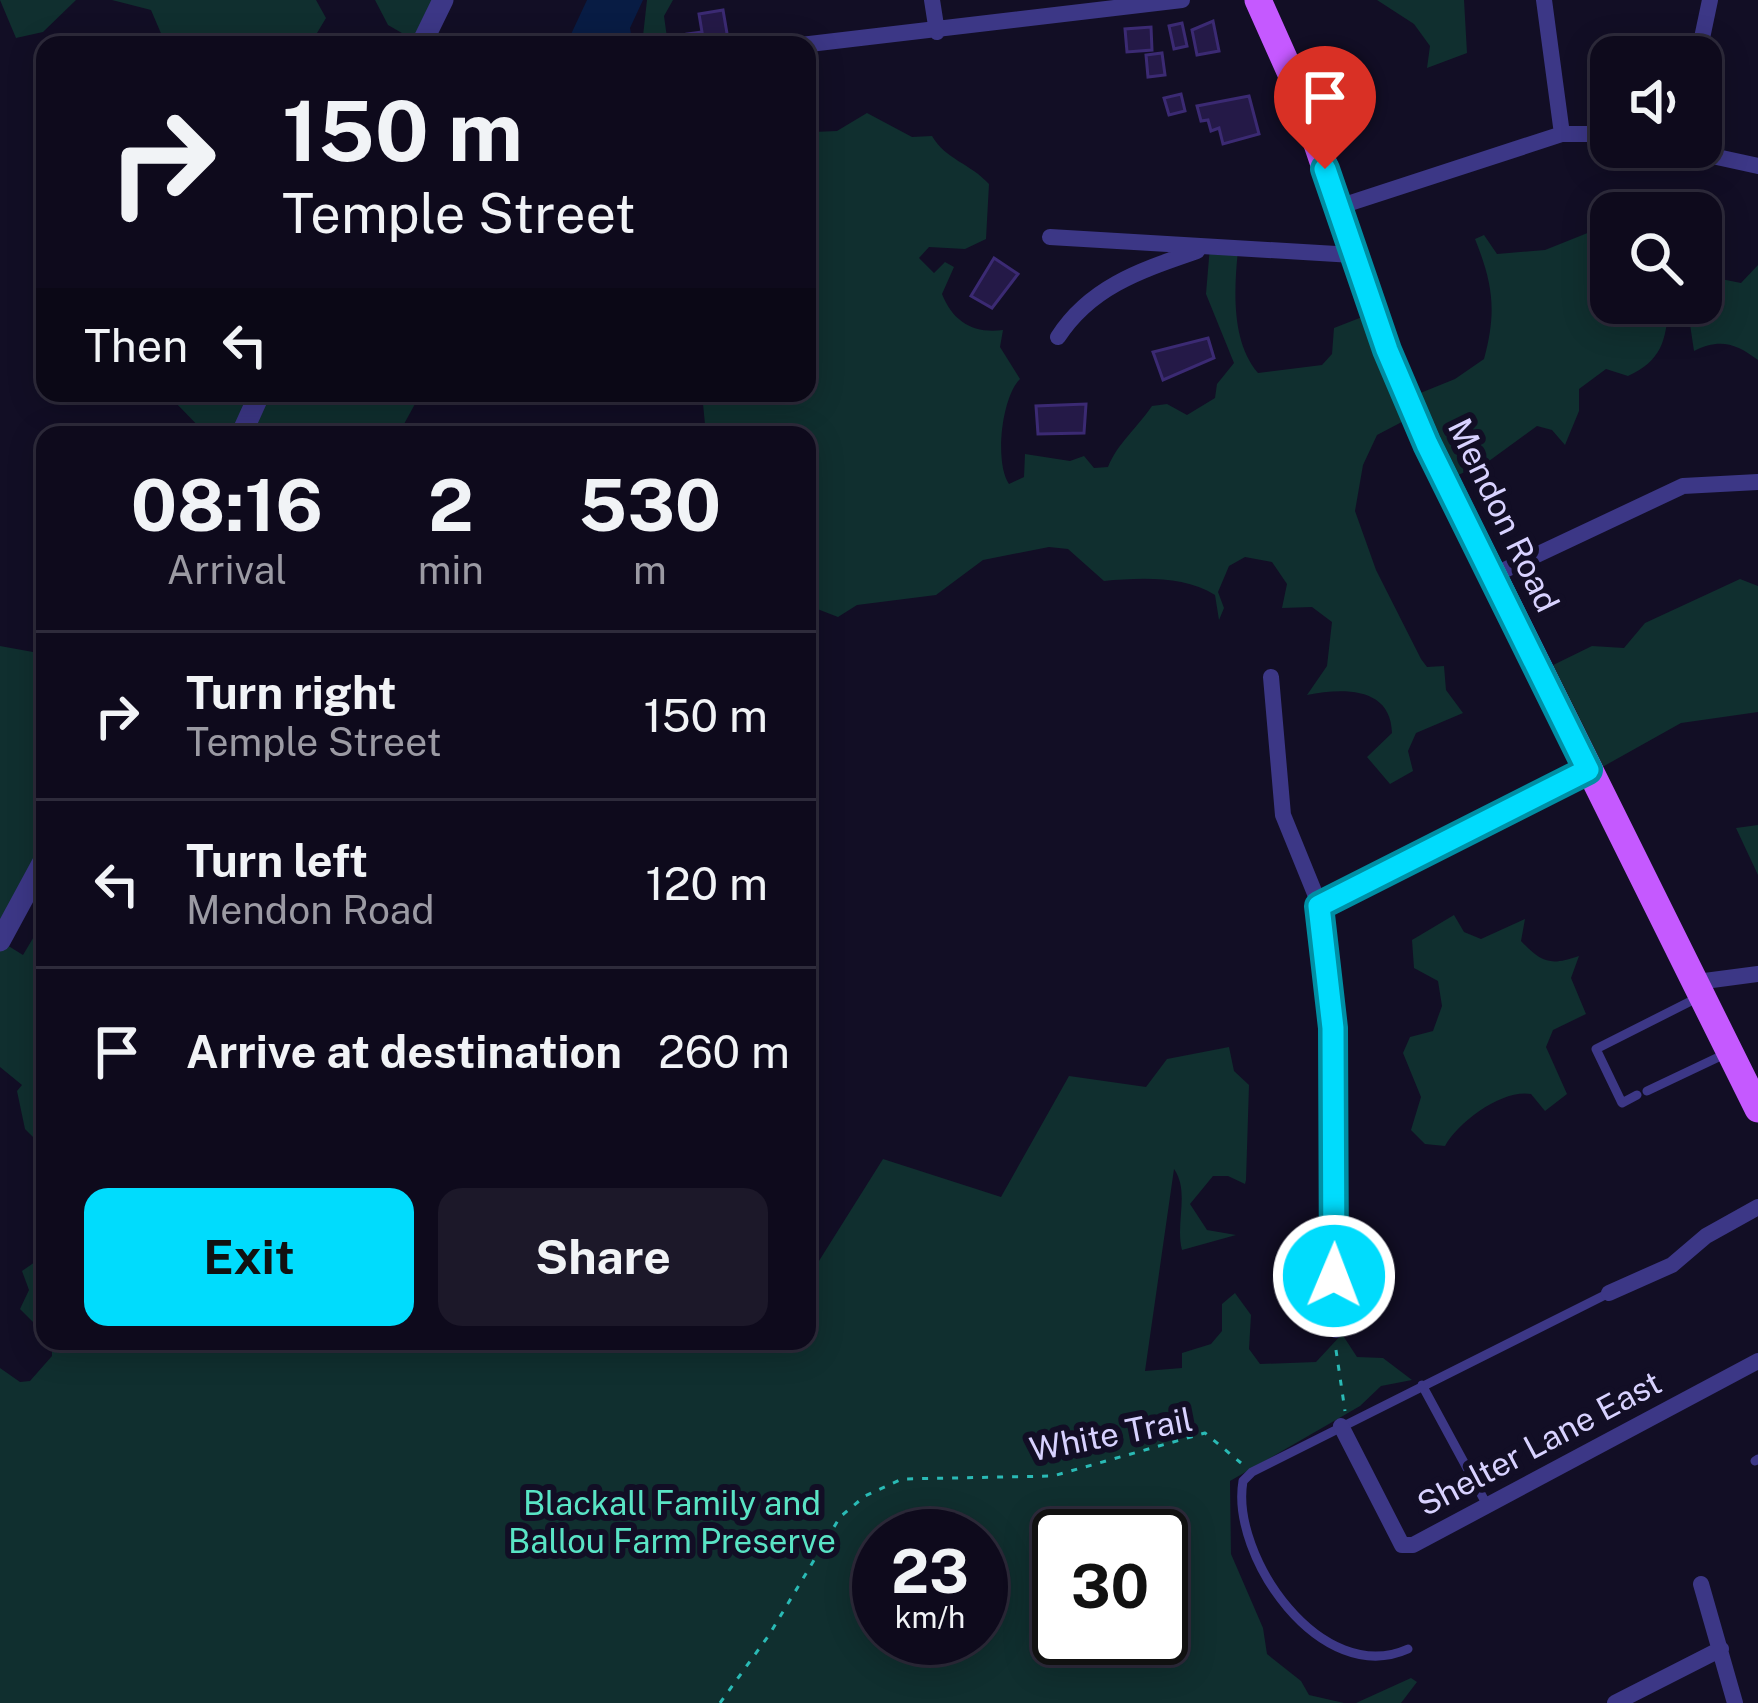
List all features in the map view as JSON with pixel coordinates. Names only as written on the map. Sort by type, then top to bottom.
[{"type":"main road","name":"Mendon Road","points":[[1258,0],[1300,94],[1353,255],[1427,444],[1758,1109]]},
{"type":"street","points":[[425,36],[443,0]]},
{"type":"street","points":[[932,0],[937,32]]},
{"type":"street","points":[[816,44],[1182,0]]},
{"type":"street","points":[[1544,0],[1562,134]]},
{"type":"street","points":[[1702,36],[1710,0]]},
{"type":"street","points":[[1338,207],[1562,134],[1590,134]]},
{"type":"street","points":[[1722,158],[1758,166]]},
{"type":"street","points":[[1050,237],[1353,255]]},
{"type":"street","points":[[1058,337],[1075,310],[1099,292],[1134,273],[1203,249]]},
{"type":"street","points":[[1494,575],[1683,487],[1758,482]]},
{"type":"street","points":[[1271,677],[1283,815],[1319,906],[1333,1028],[1336,1330]]},
{"type":"street","points":[[1319,906],[1588,770]]},
{"type":"street","points":[[0,941],[36,875]]},
{"type":"street","points":[[1700,988],[1758,974]]},
{"type":"street","points":[[1609,1293],[1672,1264],[1706,1236],[1758,1208]]},
{"type":"street","name":"Shelter Lane East","points":[[1345,1424],[1402,1545],[1413,1545],[1758,1361]]},
{"type":"street","points":[[1701,1583],[1736,1703]]},
{"type":"street","points":[[1615,1703],[1721,1648]]},
{"type":"lane","points":[[1700,988],[1596,1049],[1622,1103],[1730,1052]]},
{"type":"lane","points":[[1408,1649],[1390,1658],[1344,1652],[1319,1641],[1298,1622],[1251,1544],[1240,1495],[1252,1472],[1609,1293]]},
{"type":"lane","points":[[1422,1384],[1487,1505]]},
{"type":"path","points":[[1336,1330],[1336,1377],[1345,1424]]},
{"type":"path","name":"White Trail","points":[[720,1703],[769,1635],[840,1517],[865,1496],[902,1479],[1053,1476],[1205,1433],[1252,1472]]},
{"type":"green space","points":[[0,0],[76,0],[43,32],[16,38]]},
{"type":"green space","points":[[112,0],[316,0],[326,18],[317,33],[322,36],[162,36],[151,10]]},
{"type":"green space","points":[[375,0],[444,0],[425,36],[407,36],[388,25]]},
{"type":"green space","points":[[647,0],[673,0],[664,16],[667,36],[643,36]]},
{"type":"green space","points":[[1377,0],[1464,0],[1467,53],[1427,68],[1430,46],[1414,24]]},
{"type":"green space","points":[[867,113],[912,137],[932,136],[989,184],[986,239],[965,249],[929,247],[919,258],[934,273],[945,262],[954,267],[942,294],[958,319],[974,328],[1003,330],[1000,347],[1020,379],[1009,399],[1002,430],[1002,461],[1009,484],[1024,477],[1025,454],[1070,461],[1084,456],[1094,468],[1108,467],[1152,406],[1167,404],[1187,415],[1215,398],[1217,384],[1234,363],[1206,294],[1210,246],[1238,250],[1239,331],[1258,373],[1322,365],[1332,354],[1334,328],[1375,312],[1413,396],[1455,379],[1484,359],[1492,312],[1486,270],[1475,239],[1484,235],[1497,254],[1545,250],[1590,232],[1590,324],[1666,324],[1655,356],[1628,376],[1606,369],[1579,389],[1579,411],[1565,445],[1552,430],[1537,426],[1489,461],[1456,476],[1417,414],[1377,435],[1363,465],[1355,511],[1376,570],[1421,659],[1427,667],[1444,666],[1446,690],[1463,713],[1416,733],[1408,751],[1413,771],[1390,784],[1367,757],[1392,733],[1383,706],[1374,698],[1335,691],[1307,695],[1327,666],[1332,622],[1312,607],[1282,608],[1287,584],[1272,562],[1245,557],[1229,566],[1218,592],[1224,608],[1219,620],[1215,595],[1202,589],[1161,579],[1104,581],[1068,549],[1049,547],[983,560],[936,595],[857,605],[838,617],[816,608],[816,426],[705,426],[703,402],[816,402],[816,132],[837,131]]},
{"type":"green space","points":[[1758,265],[1758,360],[1727,344],[1694,351],[1690,324],[1722,324],[1722,279],[1741,283]]},
{"type":"green space","points":[[175,402],[416,402],[403,426],[198,426]]},
{"type":"green space","points":[[1740,579],[1758,586],[1758,712],[1681,723],[1597,770],[1545,669],[1592,646],[1624,648],[1645,623]]},
{"type":"green space","points":[[0,646],[33,652],[36,658],[36,892],[2,942],[23,955],[36,933],[36,1140],[25,1129],[17,1091],[22,1085],[0,1067]]},
{"type":"green space","points":[[1758,825],[1758,875],[1736,828]]},
{"type":"green space","points":[[1454,915],[1464,932],[1481,939],[1525,919],[1521,941],[1535,954],[1553,961],[1579,956],[1571,978],[1586,1014],[1553,1030],[1546,1047],[1567,1094],[1545,1111],[1531,1094],[1508,1096],[1471,1117],[1445,1146],[1425,1144],[1411,1130],[1421,1097],[1403,1053],[1410,1037],[1433,1031],[1442,1006],[1438,981],[1414,968],[1412,940]]},
{"type":"green space","name":"Blackall Family and Ballou Farm Preserve","points":[[1229,1047],[1234,1071],[1249,1085],[1245,1184],[1228,1176],[1213,1176],[1190,1204],[1207,1230],[1236,1235],[1182,1250],[1182,1198],[1174,1169],[1145,1371],[1182,1368],[1182,1353],[1211,1344],[1222,1331],[1222,1304],[1235,1293],[1251,1315],[1249,1349],[1260,1364],[1316,1362],[1342,1334],[1357,1357],[1383,1358],[1412,1380],[1381,1386],[1360,1406],[1230,1481],[1231,1554],[1263,1628],[1267,1654],[1301,1681],[1309,1695],[1344,1703],[0,1703],[0,1368],[20,1382],[30,1381],[52,1350],[816,1350],[816,1266],[883,1159],[1001,1197],[1069,1076],[1146,1087],[1167,1059]]},
{"type":"green space","points":[[36,1261],[36,1325],[20,1309],[29,1290],[22,1271]]},
{"type":"green space","points":[[1411,1678],[1417,1682],[1401,1703],[1356,1703]]},
{"type":"water","points":[[587,0],[643,0],[630,28],[631,36],[570,36]]},
{"type":"building","points":[[723,10],[727,36],[687,36],[702,32],[699,14]]},
{"type":"building","points":[[1213,21],[1219,51],[1197,55],[1192,30]]},
{"type":"building","points":[[1182,23],[1187,46],[1174,49],[1169,26]]},
{"type":"building","points":[[1151,27],[1152,50],[1127,52],[1125,29]]},
{"type":"building","points":[[1162,53],[1165,75],[1148,77],[1146,55]]},
{"type":"building","points":[[1181,94],[1185,111],[1169,115],[1164,98]]},
{"type":"building","points":[[1249,96],[1259,134],[1223,144],[1219,128],[1211,131],[1208,120],[1201,121],[1197,106]]},
{"type":"building","points":[[994,258],[1018,274],[992,308],[971,296]]},
{"type":"building","points":[[1208,338],[1214,358],[1163,380],[1153,352]]},
{"type":"building","points":[[1086,404],[1084,433],[1038,434],[1036,406]]},
{"type":"route","points":[[1325,169],[1387,350],[1427,444],[1588,770],[1319,906],[1333,1028],[1334,1276]]}]
